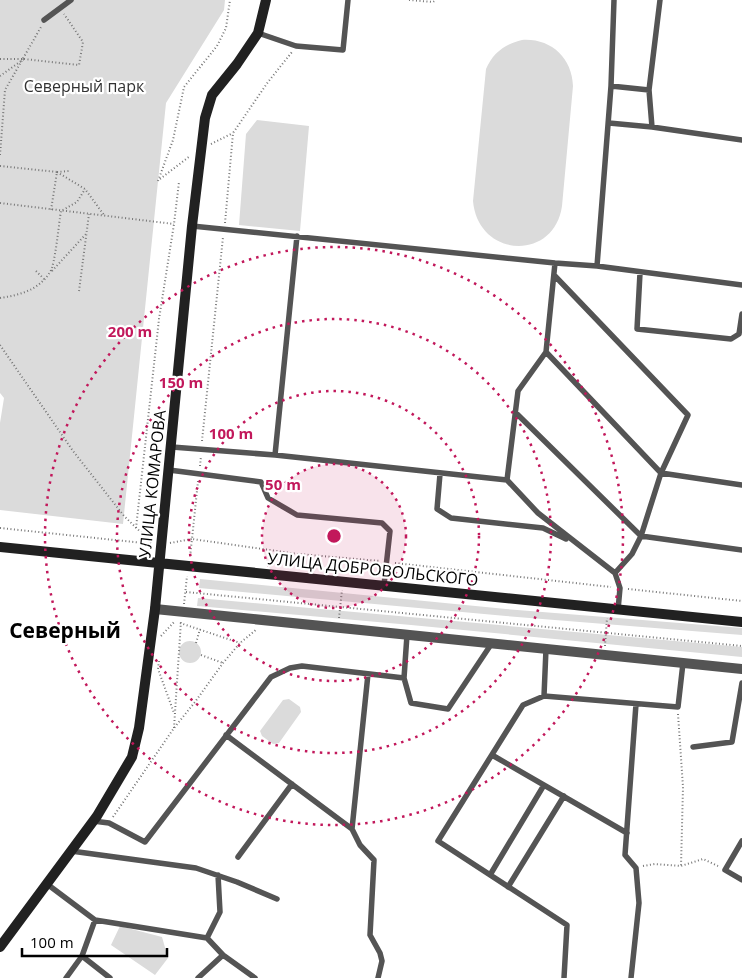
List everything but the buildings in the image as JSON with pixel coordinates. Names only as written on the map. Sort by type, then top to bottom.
[{"type":"main road","name":"УЛИЦА КОМАРОВА","points":[[0,947],[93,821],[132,757],[139,728],[155,609],[204,118],[212,95],[237,64],[258,32],[266,0]]},
{"type":"main road","name":"УЛИЦА ДОБРОВОЛЬСКОГО","points":[[0,547],[742,622]]},
{"type":"street","points":[[155,609],[742,669]]},
{"type":"lane","points":[[44,20],[71,0]]},
{"type":"lane","points":[[258,32],[296,46],[343,50],[348,0]]},
{"type":"lane","points":[[597,266],[612,86],[614,0]]},
{"type":"lane","points":[[652,127],[649,90],[660,0]]},
{"type":"lane","points":[[612,86],[649,90]]},
{"type":"lane","points":[[609,122],[742,140]]},
{"type":"lane","points":[[192,226],[597,266],[742,286]]},
{"type":"lane","points":[[275,455],[297,236]]},
{"type":"lane","points":[[507,480],[518,390],[546,352],[555,263]]},
{"type":"lane","points":[[640,273],[637,330],[731,339],[738,334],[742,314]]},
{"type":"lane","points":[[554,275],[688,415],[661,473],[641,536],[632,554],[615,573]]},
{"type":"lane","points":[[546,352],[661,473],[742,484]]},
{"type":"lane","points":[[515,412],[641,536],[742,550]]},
{"type":"lane","points":[[172,447],[275,455],[507,480],[538,513],[615,573],[620,588],[613,609]]},
{"type":"lane","points":[[169,470],[261,482],[268,498],[297,515],[382,523],[390,530],[384,585]]},
{"type":"lane","points":[[440,474],[437,509],[451,518],[543,528],[575,543]]},
{"type":"lane","points":[[407,635],[404,678],[411,703],[448,709],[492,644]]},
{"type":"lane","points":[[544,696],[546,649]]},
{"type":"lane","points":[[564,978],[567,925],[438,841],[523,705],[544,696],[678,707],[683,663]]},
{"type":"lane","points":[[93,821],[109,824],[145,842],[271,677],[290,668],[302,666],[404,678]]},
{"type":"lane","points":[[352,829],[368,674]]},
{"type":"lane","points":[[693,747],[732,742],[742,683]]},
{"type":"lane","points":[[631,978],[639,903],[636,868],[625,854],[636,704]]},
{"type":"lane","points":[[226,735],[352,829],[360,845],[374,860],[370,936],[380,953],[382,961],[378,978]]},
{"type":"lane","points":[[492,755],[627,833]]},
{"type":"lane","points":[[238,857],[292,784]]},
{"type":"lane","points":[[490,875],[544,785]]},
{"type":"lane","points":[[508,887],[564,796]]},
{"type":"lane","points":[[742,841],[726,870],[742,880]]},
{"type":"lane","points":[[71,851],[196,868],[258,890],[277,899]]},
{"type":"lane","points":[[207,938],[220,912],[218,875]]},
{"type":"lane","points":[[47,884],[95,920],[207,938],[223,955],[254,978]]},
{"type":"lane","points":[[66,978],[82,956],[95,920]]},
{"type":"lane","points":[[198,978],[223,955]]},
{"type":"lane","points":[[82,956],[110,978]]},
{"type":"path","points":[[158,181],[173,140],[184,87],[217,46],[226,28],[230,0]]},
{"type":"path","points":[[409,0],[433,2],[436,0]]},
{"type":"path","points":[[0,59],[24,59],[80,65],[83,42],[60,8]]},
{"type":"path","points":[[0,155],[5,90],[24,59],[44,20]]},
{"type":"path","points":[[192,538],[233,133],[268,82],[296,46]]},
{"type":"path","points":[[0,76],[24,59]]},
{"type":"path","points":[[0,166],[57,172],[69,171]]},
{"type":"path","points":[[57,172],[85,189],[105,216]]},
{"type":"path","points":[[51,210],[57,172]]},
{"type":"path","points":[[136,528],[160,319],[179,182]]},
{"type":"path","points":[[61,211],[77,202],[85,189]]},
{"type":"path","points":[[0,203],[174,224]]},
{"type":"path","points":[[52,271],[61,211]]},
{"type":"path","points":[[79,291],[90,214]]},
{"type":"path","points":[[0,298],[20,295],[39,285],[87,233]]},
{"type":"path","points":[[36,271],[44,279]]},
{"type":"path","points":[[0,345],[73,451],[124,516],[153,544],[0,528]]},
{"type":"path","points":[[161,545],[192,538],[298,554],[742,601]]},
{"type":"path","points":[[338,628],[343,581]]},
{"type":"path","points":[[186,592],[742,646]]},
{"type":"path","points":[[604,655],[606,633],[613,609]]},
{"type":"path","points":[[174,728],[180,623],[183,612]]},
{"type":"path","points":[[160,644],[161,636],[183,612]]},
{"type":"path","points":[[109,824],[174,728],[223,662],[240,643],[268,620]]},
{"type":"path","points":[[180,623],[240,643]]},
{"type":"path","points":[[196,643],[200,629]]},
{"type":"path","points":[[201,655],[223,662]]},
{"type":"path","points":[[159,660],[158,669],[175,716]]},
{"type":"path","points":[[678,707],[683,787],[681,866]]},
{"type":"path","points":[[636,868],[655,864],[681,866],[704,859],[726,870]]},
{"type":"green space","name":"Северный парк","points":[[0,0],[225,0],[224,10],[166,103],[123,524],[0,510],[0,423],[4,398],[0,393]]},
{"type":"green space","points":[[522,40],[542,42],[558,51],[569,66],[573,86],[562,206],[556,224],[545,237],[532,244],[516,246],[501,242],[488,234],[478,220],[473,201],[486,69],[492,58],[500,50]]},
{"type":"green space","points":[[257,120],[309,126],[300,231],[239,225],[246,134]]},
{"type":"green space","points":[[200,579],[506,609],[742,628],[742,635],[199,588]]},
{"type":"green space","points":[[198,598],[742,647],[742,657],[197,606]]},
{"type":"green space","points":[[190,641],[198,644],[201,652],[198,660],[190,663],[182,660],[179,652],[182,644]]},
{"type":"green space","points":[[289,699],[300,707],[301,712],[279,743],[273,744],[262,736],[260,731],[283,700]]},
{"type":"green space","points":[[120,926],[162,937],[168,958],[155,975],[111,945]]},
{"type":"district","name":"Северный","points":[[65,631]]}]
